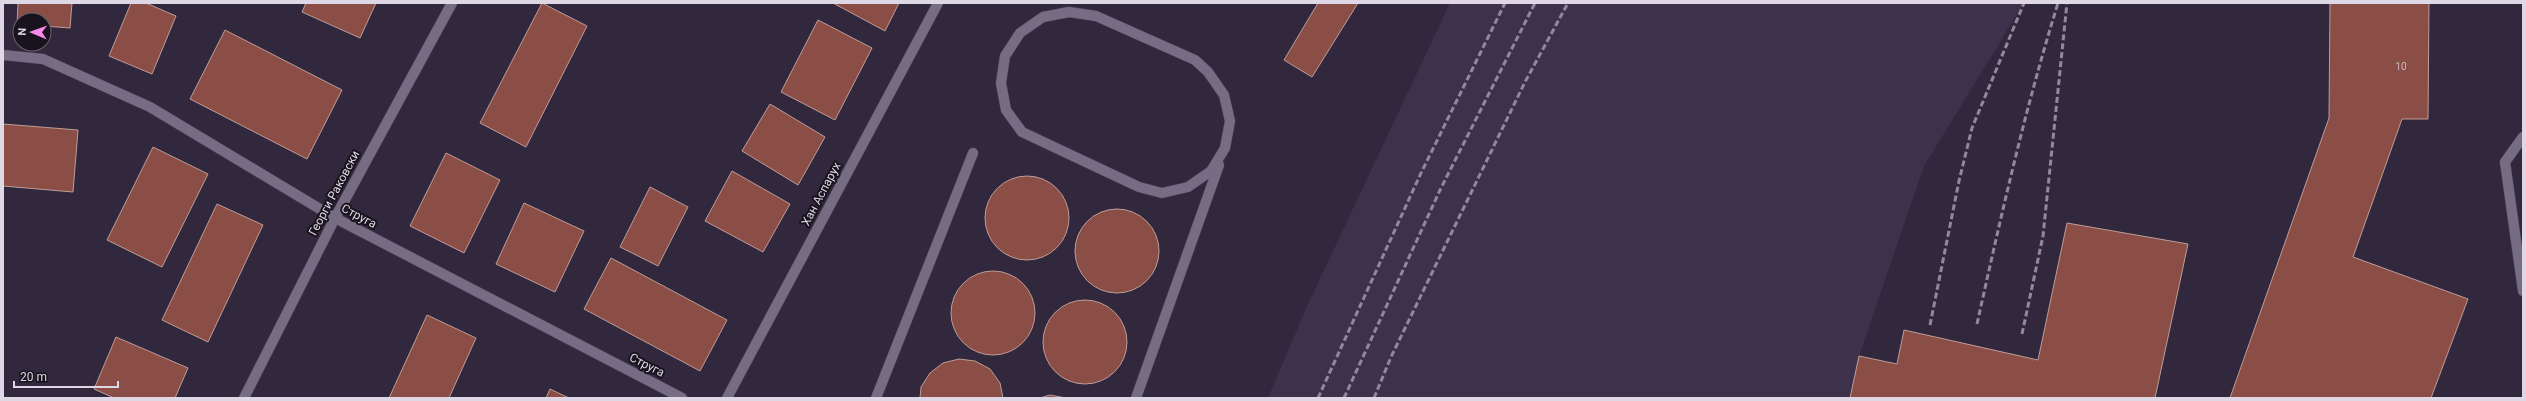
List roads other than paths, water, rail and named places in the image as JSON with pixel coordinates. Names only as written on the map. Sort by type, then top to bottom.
[{"type":"street","name":"Георги Раковски","points":[[244,398],[335,218],[452,3]]},
{"type":"street","name":"Хан Аспарух","points":[[727,398],[938,3]]},
{"type":"street","points":[[1136,398],[1225,148],[1230,121],[1224,95],[1208,72],[1195,60],[1096,16],[1069,12],[1042,17],[1020,33],[1005,56],[1001,83],[1006,110],[1022,132],[1139,187],[1162,193],[1188,187],[1211,171],[1225,148]]},
{"type":"street","name":"Струга","points":[[3,55],[43,59],[150,107],[335,218],[682,398]]},
{"type":"street","points":[[2523,137],[2505,162],[2523,291]]},
{"type":"street","points":[[876,398],[973,154]]},
{"type":"railway","points":[[1318,398],[1421,173],[1505,3]]},
{"type":"railway","points":[[1344,398],[1441,188],[1535,3]]},
{"type":"railway","points":[[1374,398],[1391,357],[1525,82],[1568,3]]},
{"type":"railway","points":[[1930,325],[1959,181],[1972,128],[2024,3]]},
{"type":"railway","points":[[1977,324],[2004,203],[2024,123],[2058,3]]},
{"type":"railway","points":[[2022,334],[2043,236],[2067,3]]}]
